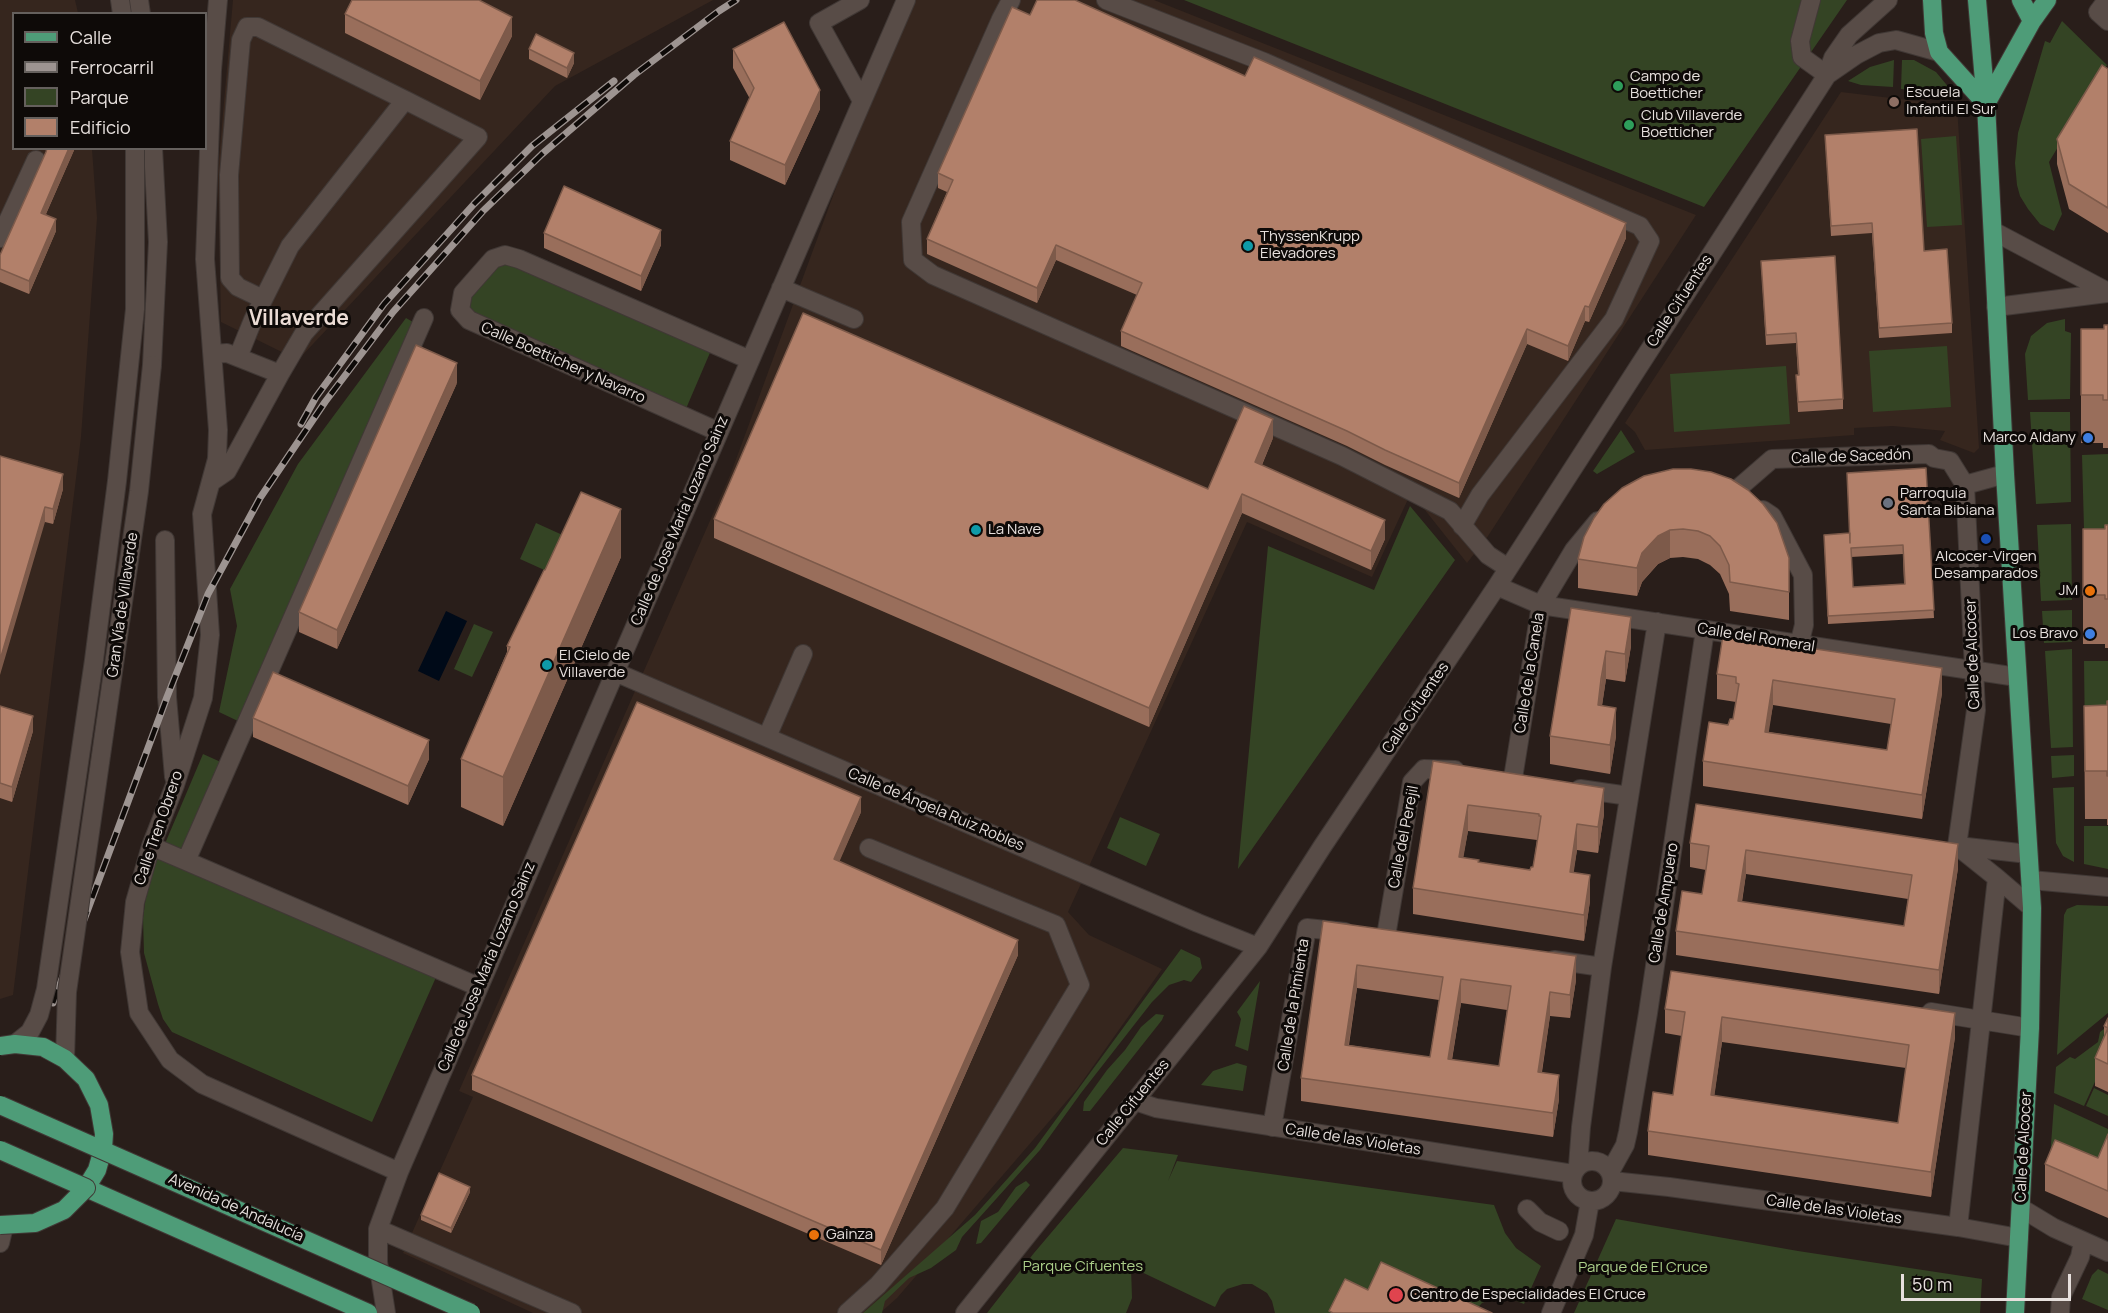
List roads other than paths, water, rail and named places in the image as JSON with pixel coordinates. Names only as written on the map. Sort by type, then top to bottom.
[{"type":"main road","points":[[1932,0],[1934,33],[1939,52],[1986,104],[2032,21],[2047,0]]},
{"type":"main road","name":"Calle de Alcocer","points":[[1977,0],[1986,104],[2005,474],[2032,908],[2030,1028],[2015,1313]]},
{"type":"main road","points":[[2021,0],[2032,21]]},
{"type":"main road","points":[[2,1232],[35,1223],[64,1210],[86,1188],[97,1170],[103,1149],[104,1134],[99,1105],[86,1079],[65,1059],[43,1047],[7,1045]]},
{"type":"main road","name":"Avenida de Andalucía","points":[[0,1105],[471,1313]]},
{"type":"main road","points":[[0,1149],[368,1313]]},
{"type":"street","name":"Calle Tren Obrero","points":[[218,0],[212,70],[205,259],[218,430],[217,459],[202,514],[210,635],[203,698],[175,785],[151,846],[135,902],[130,952],[139,1014],[170,1060],[202,1084],[399,1172]]},
{"type":"street","points":[[860,0],[819,23],[862,101]]},
{"type":"street","name":"Calle de Jose María Lozano Sainz","points":[[378,1229],[399,1172],[906,0]]},
{"type":"street","points":[[1011,0],[1000,19],[911,222],[913,260],[933,274],[1342,456],[1450,511],[1488,555],[1508,568]]},
{"type":"street","points":[[1106,0],[1264,62],[1640,226],[1650,241],[1614,319],[1480,495],[1462,526]]},
{"type":"street","points":[[1811,0],[1800,41],[1802,57],[1827,75]]},
{"type":"street","name":"Calle Cifuentes","points":[[965,1313],[1258,947],[1328,838],[1497,586],[1827,75],[1833,58],[1849,35],[1888,0]]},
{"type":"street","points":[[2107,0],[2098,12],[2108,21]]},
{"type":"street","points":[[211,482],[228,471],[304,333],[478,137],[258,27],[247,27],[241,40],[229,175],[230,278],[238,286],[263,299]]},
{"type":"street","name":"Calle Cifuentes","points":[[1827,75],[1856,55],[1879,43],[1896,40],[1939,52]]},
{"type":"street","points":[[238,357],[263,299],[290,246],[405,100]]},
{"type":"street","name":"Gran Vía de Villaverde","points":[[7,1045],[30,1032],[39,1015],[46,989],[94,660],[117,481],[135,309],[135,150]]},
{"type":"street","name":"Gran Vía de Villaverde","points":[[65,1059],[67,992],[139,491],[152,364],[158,242],[153,150]]},
{"type":"street","points":[[0,238],[36,160]]},
{"type":"street","points":[[1993,231],[2108,292]]},
{"type":"street","name":"Calle Boetticher y Navarro","points":[[719,432],[469,320],[460,310],[463,293],[493,258],[505,255],[750,360]]},
{"type":"street","points":[[781,288],[854,319]]},
{"type":"street","points":[[1996,307],[2108,292]]},
{"type":"street","points":[[186,861],[424,318]]},
{"type":"street","points":[[213,354],[227,353],[280,374]]},
{"type":"street","name":"Calle de Sacedón","points":[[1734,492],[1772,459],[1929,454],[1934,458],[1950,460],[1965,485]]},
{"type":"street","points":[[1965,485],[2005,474]]},
{"type":"street","name":"Calle de Alcocer","points":[[1957,846],[1976,710],[1965,485]]},
{"type":"street","points":[[1714,488],[1734,492],[1772,516],[1803,574],[1804,625],[1799,645]]},
{"type":"street","name":"Calle de la Canela","points":[[1491,775],[1519,779],[1541,605],[1574,550],[1605,512],[1614,507]]},
{"type":"street","points":[[165,540],[167,697],[175,785]]},
{"type":"street","name":"Calle del Romeral","points":[[1497,586],[1541,605],[2017,677]]},
{"type":"street","points":[[1576,1170],[1589,1161],[1596,1161],[1607,1167],[1611,1177],[1608,1194],[1596,1201],[1590,1201],[1578,1196],[1572,1180],[1576,1170],[1602,967],[1658,622]]},
{"type":"street","name":"Calle de Ampuero","points":[[1611,1177],[1625,1145],[1705,630]]},
{"type":"street","points":[[767,737],[804,654]]},
{"type":"street","name":"Calle de Ángela Ruiz Robles","points":[[615,672],[1197,923],[1258,947]]},
{"type":"street","name":"Calle del Perejil","points":[[1386,936],[1412,782],[1424,769],[1444,768],[1467,772]]},
{"type":"street","points":[[1558,786],[1629,796]]},
{"type":"street","points":[[1680,802],[1699,805]]},
{"type":"street","points":[[1938,843],[2028,854]]},
{"type":"street","points":[[151,846],[479,987]]},
{"type":"street","points":[[1957,846],[2032,908]]},
{"type":"street","points":[[847,1313],[878,1285],[945,1208],[1080,986],[1056,925],[869,848]]},
{"type":"street","points":[[1958,1227],[1997,878]]},
{"type":"street","points":[[2031,880],[2108,887]]},
{"type":"street","name":"Calle de la Pimienta","points":[[1272,1127],[1306,928],[1407,939]]},
{"type":"street","points":[[1533,957],[1602,967]]},
{"type":"street","points":[[1653,972],[1674,974]]},
{"type":"street","points":[[1917,1010],[2030,1028]]},
{"type":"street","name":"Calle de las Violetas","points":[[1135,1101],[1156,1108],[1272,1127],[1576,1170]]},
{"type":"street","name":"Calle de las Violetas","points":[[1611,1177],[1958,1227],[2019,1238]]},
{"type":"street","points":[[1551,1313],[1584,1235],[1590,1201]]},
{"type":"street","points":[[2021,1208],[2083,1242],[2108,1252]]},
{"type":"street","points":[[1527,1209],[1540,1222],[1558,1231]]},
{"type":"street","points":[[386,1313],[378,1262],[378,1229],[572,1313]]},
{"type":"street","points":[[2060,1313],[2061,1298],[2080,1257],[2083,1242]]},
{"type":"water","points":[[446,611],[467,621],[439,681],[418,671]]},
{"type":"railway","points":[[53,1003],[167,697],[208,594],[260,498],[325,402],[393,312],[483,211],[542,154],[634,75],[736,0]]},
{"type":"railway","points":[[301,424],[316,397],[384,304],[474,204],[532,146],[614,81]]},
{"type":"place","name":"Campo de Boetticher","points":[[1618,86]]},
{"type":"place","name":"Escuela Infantil El Sur","points":[[1894,102]]},
{"type":"place","name":"Club Villaverde Boetticher","points":[[1629,125]]},
{"type":"place","name":"ThyssenKrupp Elevadores","points":[[1248,246]]},
{"type":"place","name":"Marco Aldany","points":[[2088,438]]},
{"type":"place","name":"Parroquia Santa Bibiana","points":[[1888,503]]},
{"type":"place","name":"La Nave","points":[[976,530]]},
{"type":"place","name":"Alcocer-Virgen Desamparados","points":[[1986,539]]},
{"type":"place","name":"JM","points":[[2090,591]]},
{"type":"place","name":"Los Bravo","points":[[2090,634]]},
{"type":"place","name":"El Cielo de Villaverde","points":[[547,665]]},
{"type":"place","name":"Gainza","points":[[814,1235]]},
{"type":"place","name":"Centro de Especialidades El Cruce","points":[[1396,1295]]},
{"type":"district","name":"Villaverde","points":[[299,319]]},
{"type":"park label","name":"Parque Cifuentes","points":[[1083,1267]]},
{"type":"park label","name":"Parque de El Cruce","points":[[1643,1268]]}]
